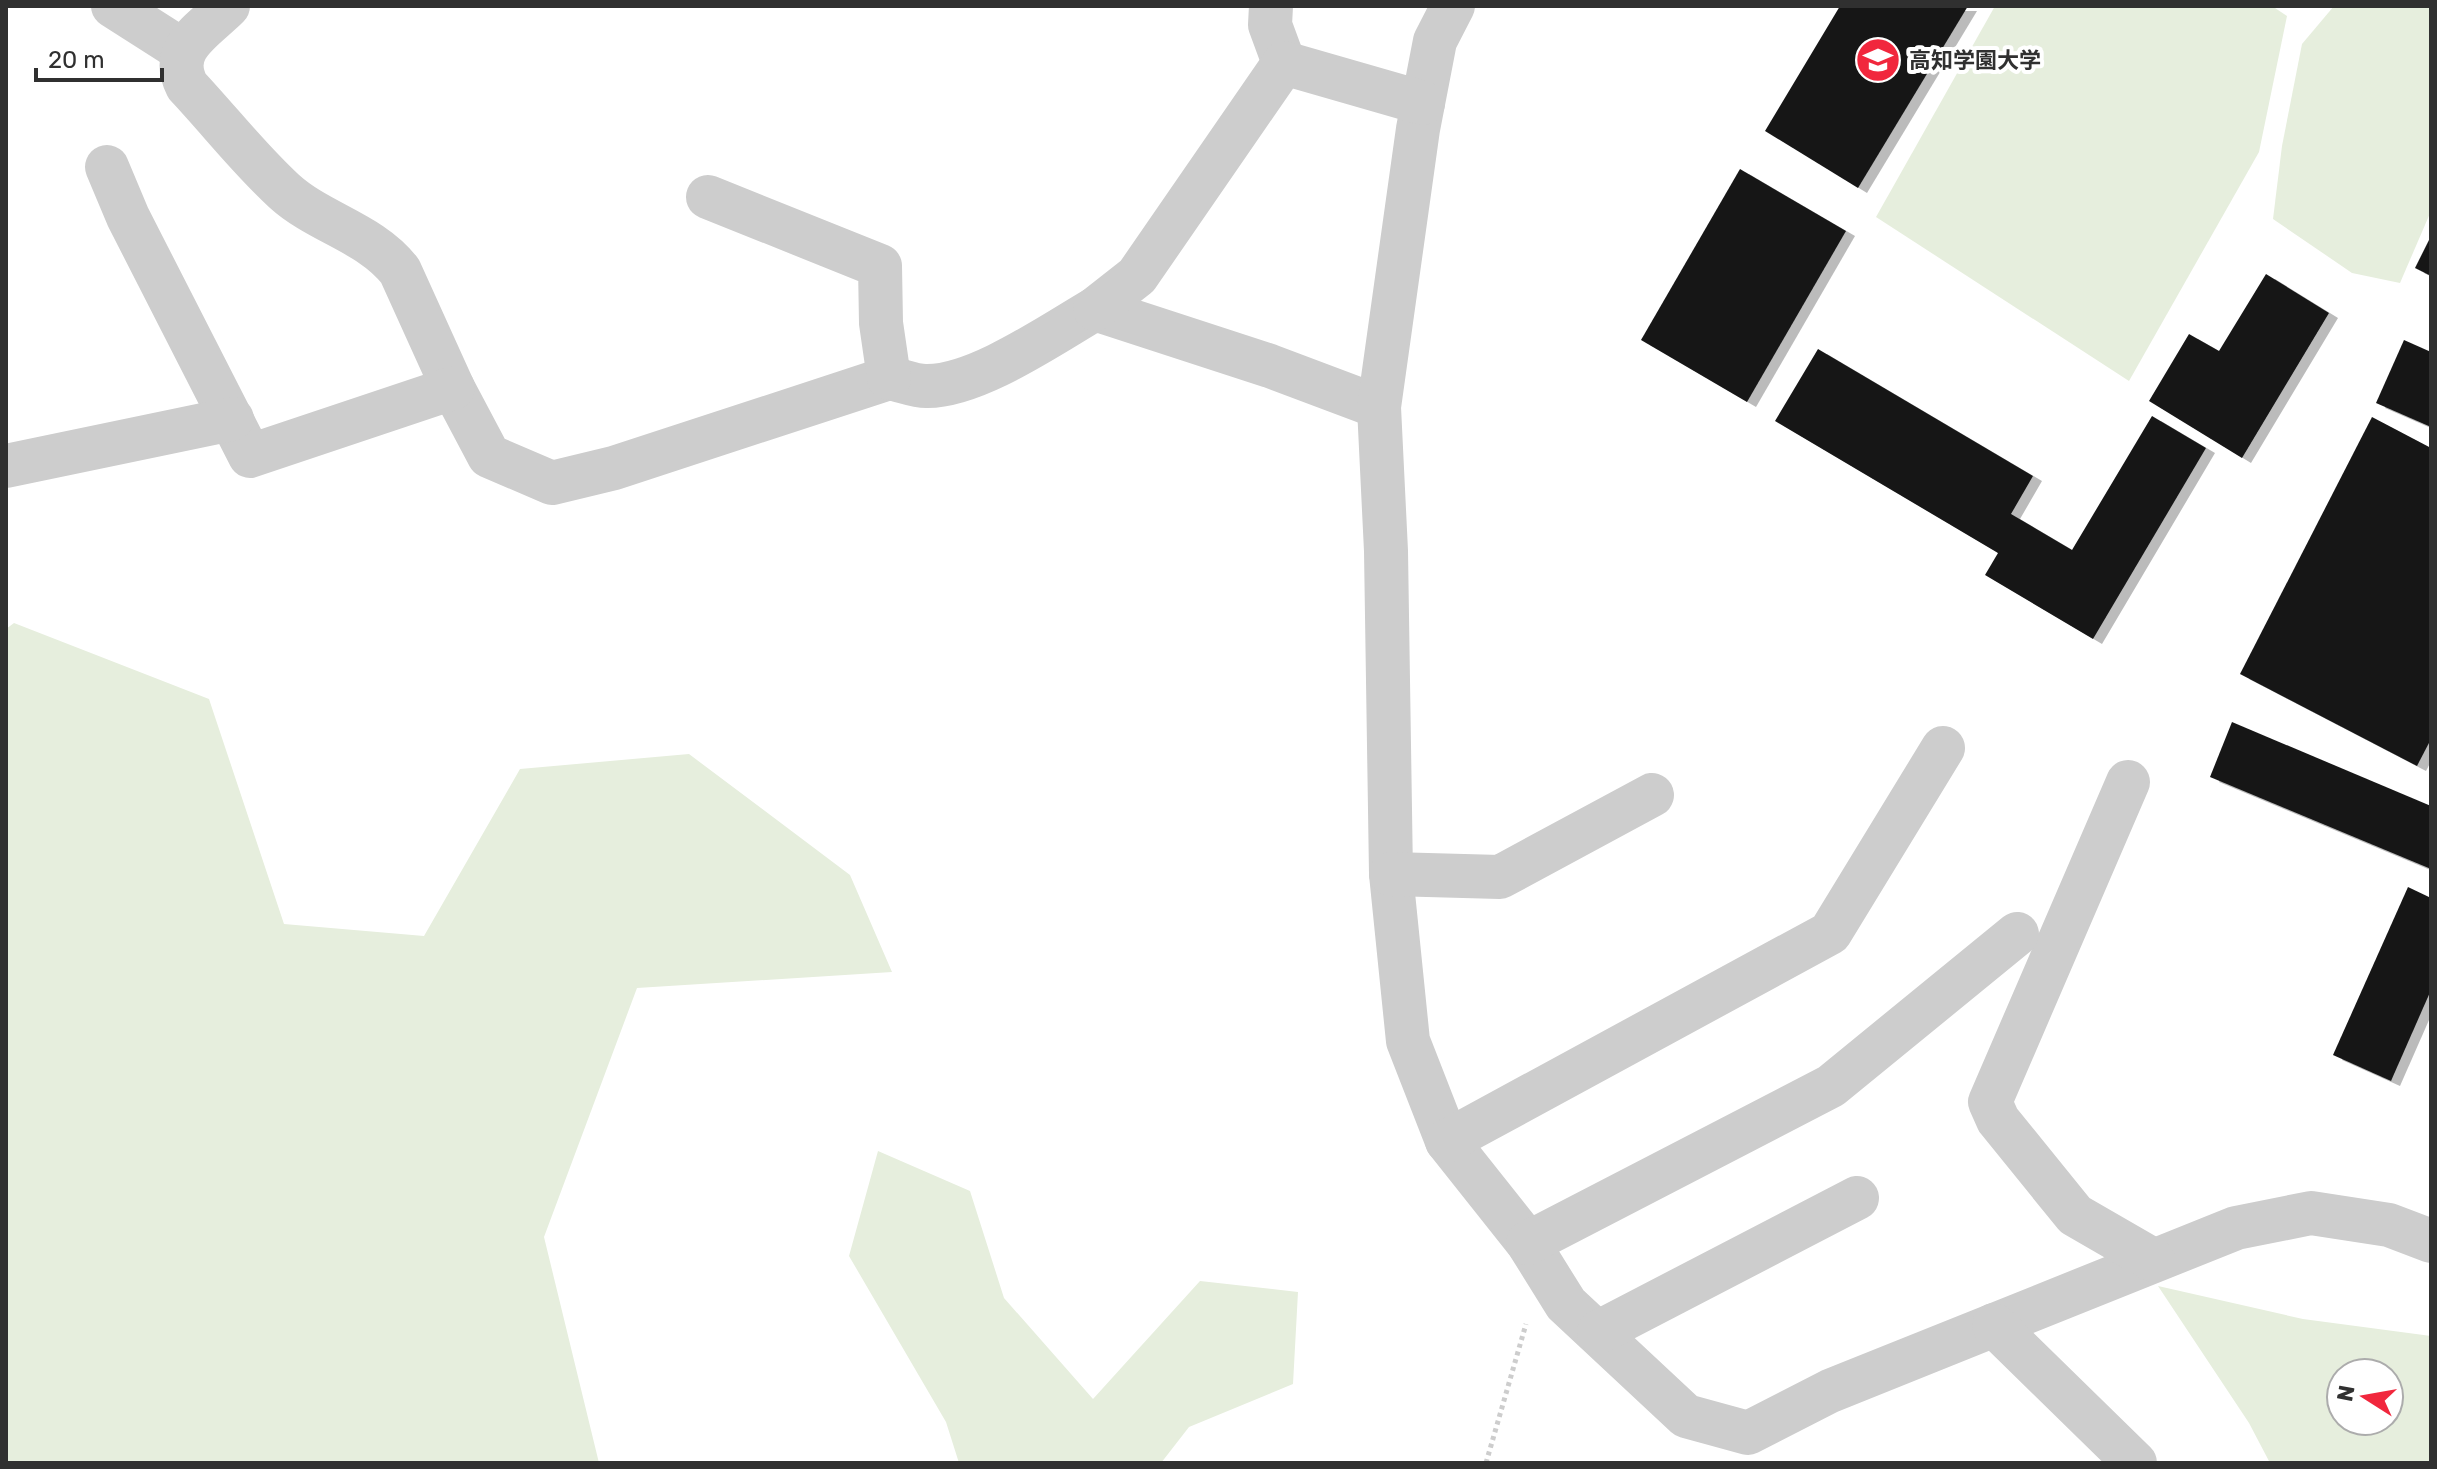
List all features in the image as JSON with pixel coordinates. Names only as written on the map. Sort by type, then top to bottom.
[{"type":"street","points":[[113,6],[182,50]]},
{"type":"street","points":[[228,6],[182,50],[180,71],[187,86],[284,191],[313,214],[389,256],[400,271],[453,388],[489,456],[552,483],[614,468],[889,378],[925,386],[952,382],[999,365],[1095,309],[1137,276],[1284,63]]},
{"type":"street","points":[[1271,6],[1270,25],[1284,63]]},
{"type":"street","points":[[1453,6],[1435,41],[1423,103],[1379,407],[1386,551],[1391,874],[1408,1041],[1447,1141],[1536,1254],[1566,1304],[1686,1416],[1748,1433],[1830,1391],[2236,1228],[2311,1213],[2389,1225],[2431,1241]]},
{"type":"street","points":[[1284,63],[1423,103]]},
{"type":"street","points":[[107,167],[128,217],[250,456],[453,388]]},
{"type":"street","points":[[708,197],[880,266],[881,323],[889,378]]},
{"type":"street","points":[[1095,309],[1270,366],[1379,407]]},
{"type":"street","points":[[6,466],[232,419]]},
{"type":"street","points":[[1447,1141],[1830,933],[1943,748]]},
{"type":"street","points":[[2128,782],[1990,1102],[1998,1120],[2075,1215],[2153,1260]]},
{"type":"street","points":[[1391,874],[1500,877],[1652,795]]},
{"type":"street","points":[[1536,1254],[1831,1086],[2017,934]]},
{"type":"street","points":[[1599,1332],[1857,1198]]},
{"type":"street","points":[[1994,1325],[2135,1463]]},
{"type":"path","points":[[1486,1463],[1536,1254]]},
{"type":"green space","points":[[1995,6],[2272,6],[2287,16],[2259,152],[2129,381],[1876,217]]},
{"type":"green space","points":[[2334,6],[2431,6],[2431,211],[2400,283],[2352,273],[2273,219],[2282,146],[2302,44]]},
{"type":"green space","points":[[14,623],[209,699],[284,924],[424,936],[520,769],[689,754],[850,875],[892,972],[637,988],[544,1237],[599,1463],[6,1463],[6,629]]},
{"type":"green space","points":[[878,1151],[970,1191],[1004,1298],[1093,1399],[1200,1281],[1298,1292],[1293,1384],[1189,1427],[1161,1463],[959,1463],[946,1422],[849,1256]]},
{"type":"green space","points":[[2158,1286],[2303,1319],[2431,1336],[2431,1463],[2270,1463],[2249,1423]]},
{"type":"building","points":[[1840,6],[1968,6],[1858,188],[1765,131]]},
{"type":"building","points":[[1740,169],[1846,231],[1747,402],[1641,340]]},
{"type":"building","points":[[2431,236],[2431,276],[2415,268]]},
{"type":"building","points":[[2266,274],[2329,313],[2242,458],[2149,401],[2189,334],[2219,351]]},
{"type":"building","points":[[2404,340],[2431,352],[2431,427],[2376,403]]},
{"type":"building","points":[[1818,349],[2033,476],[2011,514],[2072,550],[2152,416],[2206,448],[2093,639],[1985,575],[1998,553],[1775,421]]},
{"type":"building","points":[[2372,417],[2431,448],[2431,739],[2417,766],[2240,674]]},
{"type":"building","points":[[2232,722],[2431,806],[2431,869],[2210,777]]},
{"type":"building","points":[[2408,887],[2431,898],[2431,990],[2391,1081],[2333,1055]]},
{"type":"place","name":"高知学園大学","points":[[1878,60]]}]
